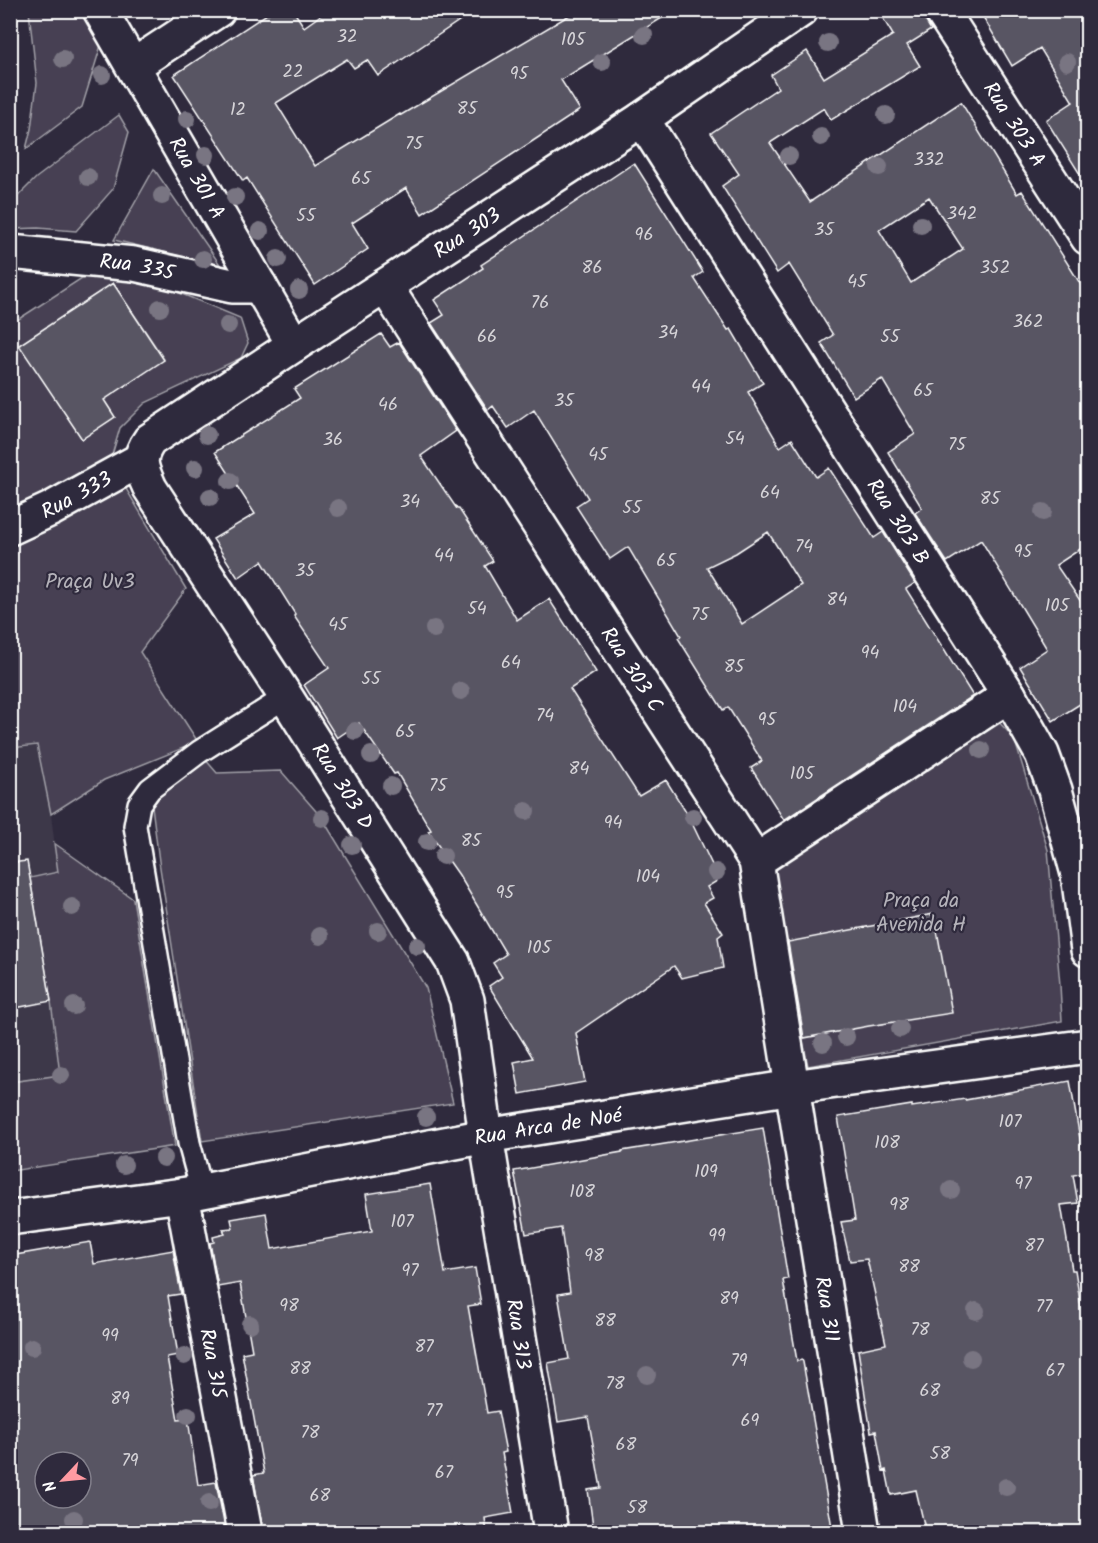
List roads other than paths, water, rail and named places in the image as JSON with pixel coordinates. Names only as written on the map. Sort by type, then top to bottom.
[{"type":"street","name":"Rua 301 A","points":[[100,10],[294,345]]},
{"type":"street","points":[[133,66],[218,10]]},
{"type":"street","name":"Rua 303","points":[[140,460],[150,440],[642,119],[801,10]]},
{"type":"street","name":"Rua 303 A","points":[[941,10],[1088,238]]},
{"type":"street","name":"Rua 303 B","points":[[642,119],[1009,695],[1042,754],[1083,876],[1088,950]]},
{"type":"street","name":"Rua 335","points":[[10,252],[134,264],[232,286],[260,286]]},
{"type":"street","name":"Rua 303 C","points":[[385,286],[756,861],[793,1086]]},
{"type":"street","name":"Rua 333","points":[[10,528],[51,509],[140,460]]},
{"type":"street","name":"Rua 303 D","points":[[140,460],[150,488],[286,697],[453,962],[467,1000],[486,1136]]},
{"type":"street","points":[[756,861],[1009,695]]},
{"type":"street","name":"Rua Arca de Noé","points":[[10,1218],[192,1193],[486,1136],[793,1086],[1088,1046]]},
{"type":"street","name":"Rua 311","points":[[793,1086],[864,1533]]},
{"type":"street","name":"Rua 313","points":[[486,1136],[551,1533]]},
{"type":"street","name":"Rua 315","points":[[192,1193],[245,1533]]},
{"type":"lane","points":[[192,1193],[189,1143],[135,826],[139,804],[150,789],[199,752],[286,697]]},
{"type":"park label","name":"Praça Uv3","points":[[90,581]]},
{"type":"park label","name":"Praça da Avenida H","points":[[921,912]]}]
